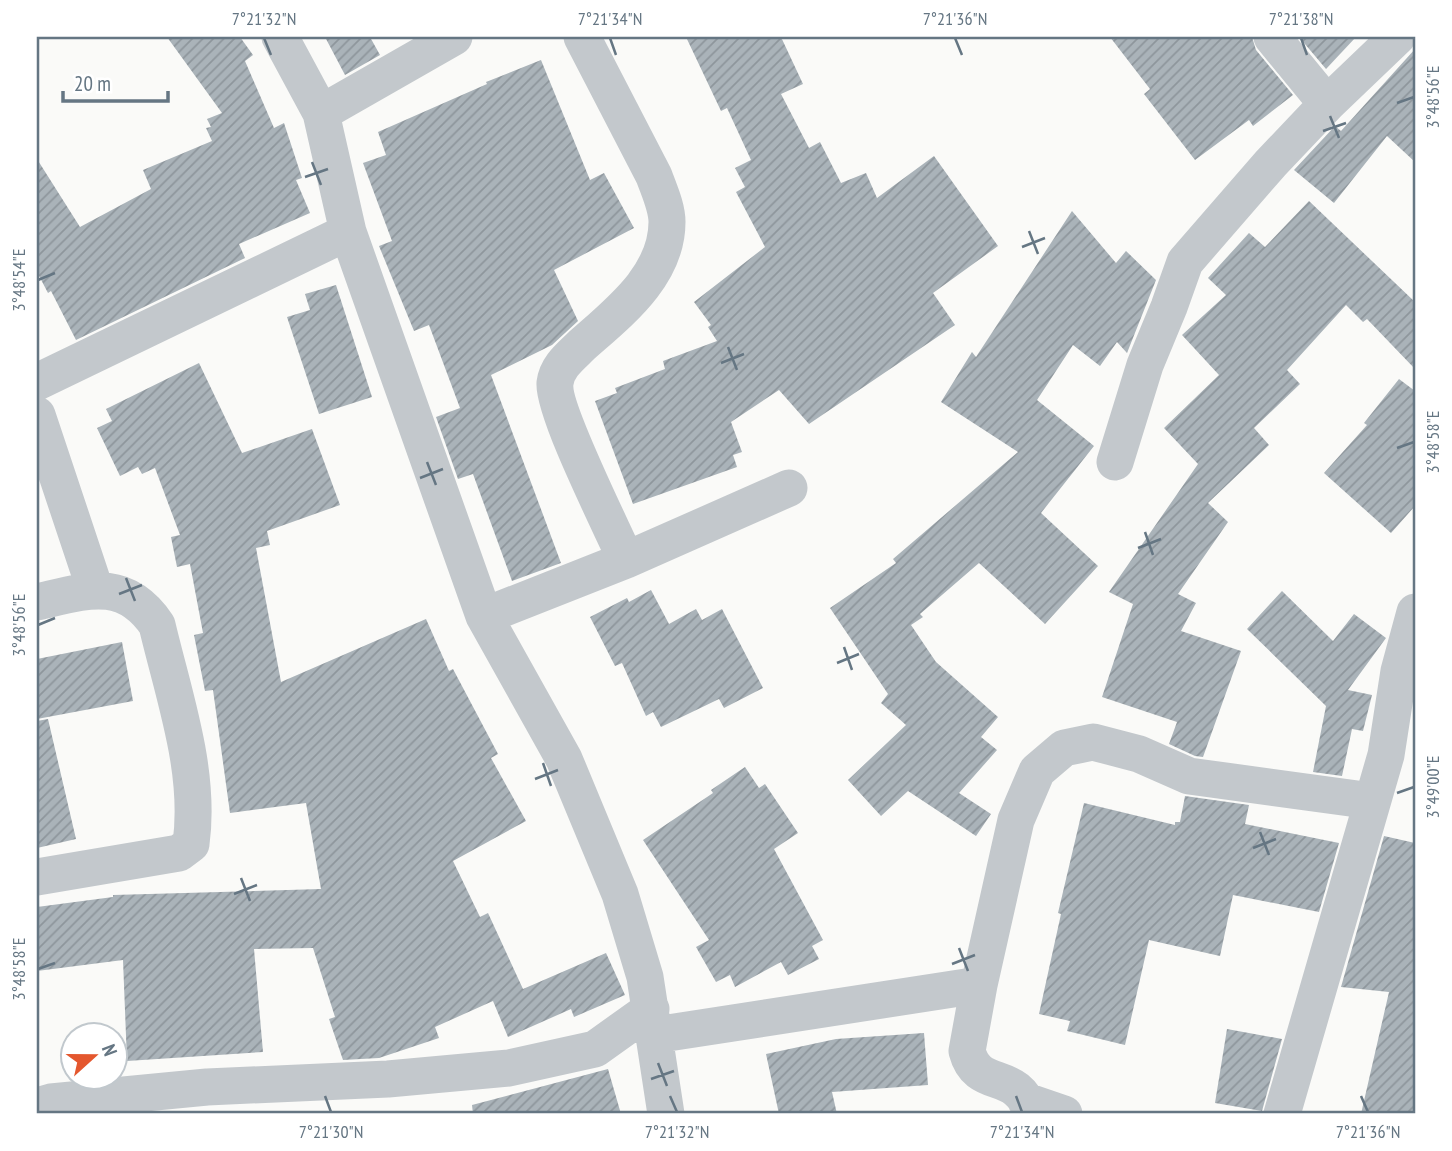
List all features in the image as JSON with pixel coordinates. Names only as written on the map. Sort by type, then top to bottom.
[{"type":"street","points":[[280,37],[321,113],[348,232],[484,616],[564,760],[620,894],[645,977],[667,1114]]},
{"type":"street","points":[[321,113],[454,37]]},
{"type":"street","points":[[582,37],[654,176],[667,222],[657,265],[636,296],[561,366],[554,384],[565,422],[626,560]]},
{"type":"street","points":[[1272,37],[1327,104]]},
{"type":"street","points":[[1115,462],[1145,365],[1185,262],[1327,104],[1397,37]]},
{"type":"street","points":[[37,382],[348,232]]},
{"type":"street","points":[[37,415],[95,589]]},
{"type":"street","points":[[484,616],[626,560],[789,488]]},
{"type":"street","points":[[37,602],[95,589],[131,597],[157,625],[191,770],[195,820],[191,844],[179,853],[37,877]]},
{"type":"street","points":[[1282,1114],[1386,755],[1399,671],[1415,612]]},
{"type":"street","points":[[1064,1114],[1029,1108],[1023,1093],[1012,1084],[984,1076],[970,1062],[967,1051],[1016,820],[1037,771],[1063,748],[1093,742],[1139,754],[1189,776],[1372,801]]},
{"type":"street","points":[[37,1106],[51,1102],[208,1087],[388,1079],[509,1068],[595,1049],[653,1022],[979,985]]},
{"type":"street","points":[[595,1049],[660,1072]]},
{"type":"building","points":[[167,37],[240,37],[253,55],[245,61],[274,128],[284,123],[302,178],[296,180],[310,213],[239,244],[245,258],[76,340],[51,291],[48,293],[37,272],[37,159],[80,227],[151,189],[143,170],[212,141],[206,128],[211,127],[207,119],[222,113]]},
{"type":"building","points":[[325,37],[370,37],[380,55],[345,75]]},
{"type":"building","points":[[686,37],[781,37],[803,84],[781,94],[809,148],[820,142],[841,183],[866,173],[877,198],[934,156],[998,246],[933,293],[955,325],[809,424],[779,390],[731,422],[742,452],[733,455],[737,467],[633,504],[595,401],[617,393],[615,388],[665,369],[663,361],[717,341],[708,327],[711,325],[694,302],[765,247],[736,192],[745,187],[735,168],[751,160],[727,108],[721,111]]},
{"type":"building","points":[[1110,37],[1252,37],[1256,50],[1293,95],[1253,126],[1249,120],[1195,160],[1144,94],[1150,89]]},
{"type":"building","points":[[1299,37],[1356,37],[1326,69]]},
{"type":"building","points":[[1415,49],[1415,162],[1387,136],[1334,203],[1294,170],[1335,126],[1341,131]]},
{"type":"building","points":[[541,60],[590,180],[604,173],[634,228],[554,270],[578,321],[552,345],[491,375],[561,563],[512,581],[473,474],[458,479],[436,417],[460,408],[429,325],[414,331],[379,246],[392,241],[363,163],[386,155],[378,132]]},
{"type":"building","points":[[1309,201],[1415,302],[1415,369],[1367,319],[1363,322],[1346,305],[1287,370],[1300,384],[1254,428],[1269,445],[1208,503],[1228,522],[1178,594],[1196,603],[1181,631],[1241,651],[1203,757],[1195,756],[1169,744],[1177,722],[1102,697],[1133,604],[1109,592],[1198,464],[1164,428],[1219,375],[1182,335],[1226,295],[1208,278],[1249,233],[1265,247]]},
{"type":"building","points":[[1072,211],[1116,263],[1126,251],[1156,280],[1127,353],[1117,342],[1100,366],[1073,345],[1037,400],[1094,446],[1041,513],[1098,566],[1045,624],[979,563],[920,614],[923,617],[911,625],[936,662],[998,717],[981,737],[997,750],[959,793],[991,814],[976,836],[908,791],[881,816],[848,780],[906,725],[881,703],[888,694],[830,608],[896,563],[893,559],[1018,452],[941,402],[972,352],[976,357]]},
{"type":"building","points":[[336,285],[372,397],[319,414],[287,317],[310,310],[305,294]]},
{"type":"building","points":[[199,363],[242,453],[312,429],[340,505],[267,531],[270,545],[256,548],[281,682],[426,619],[449,671],[453,669],[498,754],[491,758],[526,821],[453,861],[480,917],[488,913],[523,989],[606,953],[625,995],[574,1017],[571,1009],[508,1037],[493,1001],[435,1027],[439,1038],[379,1058],[343,1060],[329,1019],[335,1017],[313,948],[254,949],[263,1052],[130,1061],[130,1021],[125,1021],[123,960],[37,971],[37,907],[113,895],[321,889],[306,803],[230,813],[213,690],[205,691],[194,635],[203,633],[190,564],[177,567],[171,537],[180,535],[155,468],[142,474],[138,467],[120,476],[97,428],[112,421],[106,409]]},
{"type":"building","points":[[1399,379],[1415,391],[1415,506],[1391,533],[1324,473],[1367,425],[1364,423]]},
{"type":"building","points":[[651,590],[669,624],[696,609],[702,620],[722,609],[763,688],[724,708],[719,699],[661,727],[653,712],[646,716],[622,663],[615,666],[590,617],[627,598],[629,602]]},
{"type":"building","points":[[1282,591],[1333,641],[1354,614],[1386,638],[1348,690],[1372,695],[1363,731],[1352,729],[1342,776],[1313,772],[1326,706],[1247,629]]},
{"type":"building","points":[[122,642],[133,701],[37,719],[37,659]]},
{"type":"building","points":[[48,719],[76,839],[37,848],[37,721]]},
{"type":"building","points":[[745,767],[759,788],[765,784],[798,833],[774,849],[823,940],[812,946],[819,959],[788,975],[781,962],[735,987],[730,975],[716,982],[696,947],[709,940],[643,840],[713,793],[711,790]]},
{"type":"building","points":[[1185,796],[1249,805],[1245,824],[1339,843],[1319,912],[1233,895],[1220,956],[1149,940],[1125,1045],[1067,1031],[1070,1021],[1039,1014],[1061,914],[1058,913],[1084,803],[1175,825],[1175,822],[1180,822]]},
{"type":"building","points":[[1384,836],[1415,843],[1415,1114],[1361,1114],[1389,992],[1341,987]]},
{"type":"building","points":[[1227,1029],[1282,1039],[1262,1111],[1215,1103]]},
{"type":"building","points":[[924,1033],[928,1085],[832,1092],[837,1114],[779,1114],[766,1054],[836,1039]]},
{"type":"building","points":[[608,1069],[621,1114],[473,1114],[472,1105]]}]
